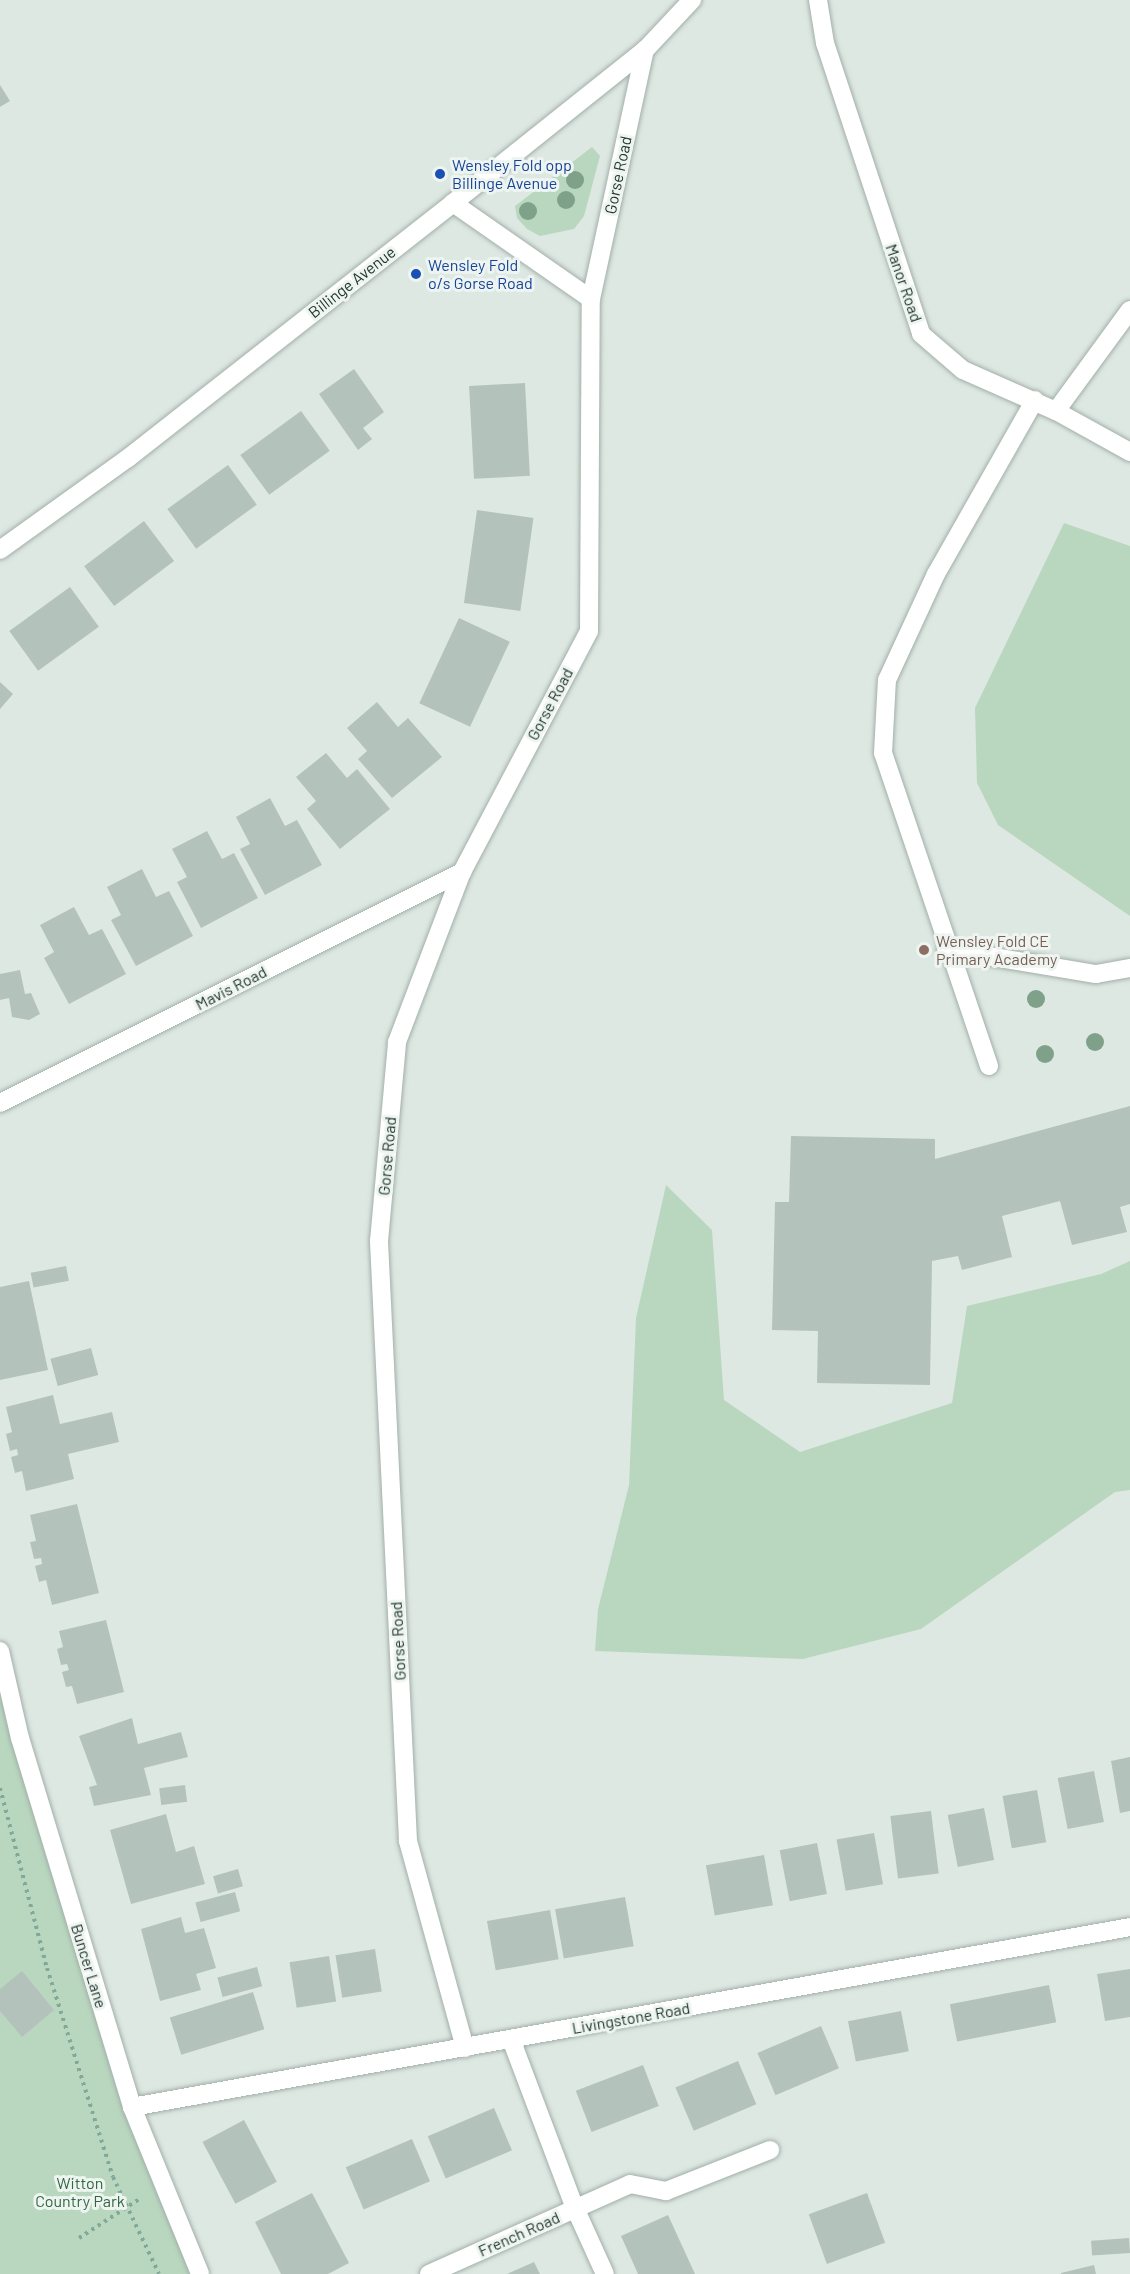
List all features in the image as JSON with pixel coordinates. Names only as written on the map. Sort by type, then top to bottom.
[{"type":"street","name":"Billinge Avenue","points":[[0,550],[128,458],[453,203],[645,50],[692,0]]},
{"type":"street","name":"Manor Road","points":[[819,0],[832,64],[921,334],[963,370],[1035,400],[1130,452]]},
{"type":"street","name":"Gorse Road","points":[[465,2048],[408,1840],[379,1241],[397,1042],[462,872],[589,631],[591,299],[645,50]]},
{"type":"street","points":[[453,203],[591,299]]},
{"type":"street","points":[[1056,411],[1130,310]]},
{"type":"street","points":[[989,1066],[946,949],[883,753],[887,680],[936,574],[1035,400]]},
{"type":"street","name":"Mavis Road","points":[[0,1103],[462,872]]},
{"type":"street","points":[[946,949],[1096,974],[1130,968]]},
{"type":"street","name":"Buncer Lane","points":[[0,1651],[20,1738],[132,2107],[200,2274]]},
{"type":"street","name":"Livingstone Road","points":[[132,2107],[1130,1927]]},
{"type":"street","points":[[511,2039],[575,2208]]},
{"type":"street","name":"French Road","points":[[429,2274],[630,2184],[666,2192],[770,2150]]},
{"type":"street","name":"French Road","points":[[575,2208],[605,2274]]},
{"type":"path","points":[[0,1788],[47,1968],[128,2207],[159,2274]]},
{"type":"path","points":[[79,2238],[162,2185]]},
{"type":"green space","points":[[592,147],[600,156],[584,216],[574,229],[540,236],[527,229],[517,218],[515,206]]},
{"type":"green space","points":[[1064,523],[1130,546],[1130,916],[998,825],[977,783],[975,708]]},
{"type":"green space","points":[[666,1185],[712,1230],[724,1400],[800,1452],[952,1403],[967,1306],[1101,1274],[1130,1261],[1130,1490],[1115,1492],[921,1629],[803,1659],[595,1651],[598,1609],[629,1485],[636,1318]]},
{"type":"green space","name":"Witton Country Park","points":[[0,1651],[132,2107],[200,2274],[0,2274]]},
{"type":"building","points":[[0,85],[10,101],[0,107]]},
{"type":"building","points":[[354,369],[384,412],[363,428],[372,439],[358,450],[319,394]]},
{"type":"building","points":[[525,383],[530,476],[474,479],[469,386]]},
{"type":"building","points":[[301,411],[330,451],[269,495],[240,455]]},
{"type":"building","points":[[228,465],[257,505],[196,549],[167,509]]},
{"type":"building","points":[[477,510],[533,518],[520,611],[464,603]]},
{"type":"building","points":[[144,521],[174,561],[114,606],[84,566]]},
{"type":"building","points":[[70,587],[99,627],[38,671],[9,631]]},
{"type":"building","points":[[459,618],[510,642],[470,727],[419,703]]},
{"type":"building","points":[[0,682],[13,694],[0,709]]},
{"type":"building","points":[[377,702],[398,727],[408,718],[442,757],[392,798],[358,759],[367,751],[347,728]]},
{"type":"building","points":[[326,753],[347,778],[357,769],[390,809],[340,849],[307,809],[316,801],[296,777]]},
{"type":"building","points":[[270,798],[285,826],[297,820],[322,865],[265,895],[240,849],[250,844],[236,817]]},
{"type":"building","points":[[207,831],[222,859],[234,853],[258,898],[201,928],[177,882],[187,877],[172,849]]},
{"type":"building","points":[[142,869],[156,897],[169,891],[193,936],[136,966],[111,920],[121,915],[107,887]]},
{"type":"building","points":[[74,907],[89,935],[102,929],[126,974],[69,1004],[44,958],[54,952],[40,925]]},
{"type":"building","points":[[20,970],[25,994],[31,993],[40,1014],[29,1020],[12,1017],[9,998],[0,1000],[0,974]]},
{"type":"building","points":[[1130,1106],[1130,1204],[1120,1207],[1127,1232],[1072,1245],[1060,1201],[1002,1216],[1012,1257],[962,1270],[958,1256],[932,1261],[930,1385],[817,1383],[818,1331],[772,1330],[775,1202],[789,1202],[791,1136],[935,1139],[935,1159]]},
{"type":"building","points":[[66,1266],[69,1281],[34,1288],[31,1273]]},
{"type":"building","points":[[29,1281],[48,1370],[0,1380],[0,1287]]},
{"type":"building","points":[[91,1348],[98,1375],[58,1386],[50,1359]]},
{"type":"building","points":[[53,1395],[60,1424],[112,1412],[119,1442],[68,1454],[74,1479],[26,1491],[22,1471],[15,1473],[11,1457],[18,1455],[17,1449],[10,1451],[6,1434],[12,1432],[6,1407]]},
{"type":"building","points":[[77,1504],[99,1593],[52,1605],[46,1580],[39,1582],[35,1566],[42,1564],[41,1558],[34,1559],[30,1542],[36,1541],[30,1515]]},
{"type":"building","points":[[106,1620],[124,1692],[77,1704],[72,1686],[66,1687],[62,1672],[69,1670],[67,1664],[61,1665],[57,1649],[63,1647],[59,1631]]},
{"type":"building","points":[[132,1718],[138,1744],[181,1732],[188,1757],[144,1768],[151,1795],[94,1806],[89,1787],[97,1785],[79,1736]]},
{"type":"building","points":[[1130,1757],[1130,1811],[1120,1813],[1111,1761]]},
{"type":"building","points":[[1094,1771],[1104,1822],[1068,1829],[1058,1778]]},
{"type":"building","points":[[185,1785],[187,1802],[161,1805],[159,1788]]},
{"type":"building","points":[[1037,1790],[1046,1842],[1012,1848],[1003,1796]]},
{"type":"building","points":[[984,1808],[994,1860],[958,1867],[948,1815]]},
{"type":"building","points":[[931,1811],[939,1874],[898,1879],[890,1816]]},
{"type":"building","points":[[166,1814],[176,1852],[194,1846],[205,1884],[131,1904],[110,1830]]},
{"type":"building","points":[[874,1833],[883,1884],[846,1891],[837,1840]]},
{"type":"building","points":[[817,1843],[827,1894],[790,1901],[780,1850]]},
{"type":"building","points":[[764,1855],[773,1905],[715,1915],[706,1865]]},
{"type":"building","points":[[238,1869],[243,1886],[218,1893],[213,1876]]},
{"type":"building","points":[[235,1892],[240,1911],[201,1922],[195,1903]]},
{"type":"building","points":[[625,1897],[634,1946],[564,1959],[555,1909]]},
{"type":"building","points":[[550,1910],[559,1959],[496,1970],[487,1921]]},
{"type":"building","points":[[181,1917],[185,1933],[204,1928],[216,1968],[196,1974],[201,1990],[160,2001],[141,1929]]},
{"type":"building","points":[[375,1949],[382,1991],[342,1998],[335,1955]]},
{"type":"building","points":[[329,1956],[336,2001],[297,2008],[289,1962]]},
{"type":"building","points":[[257,1967],[262,1986],[223,1997],[217,1978]]},
{"type":"building","points":[[1130,1969],[1130,2017],[1105,2021],[1097,1974]]},
{"type":"building","points":[[22,1971],[54,2010],[22,2037],[0,2011],[0,1989]]},
{"type":"building","points":[[1049,1985],[1056,2022],[957,2042],[950,2004]]},
{"type":"building","points":[[253,1992],[264,2029],[181,2055],[170,2017]]},
{"type":"building","points":[[901,2011],[909,2051],[856,2062],[848,2021]]},
{"type":"building","points":[[821,2026],[839,2068],[775,2095],[757,2053]]},
{"type":"building","points":[[738,2061],[756,2104],[694,2131],[675,2088]]},
{"type":"building","points":[[643,2065],[659,2106],[592,2132],[576,2091]]},
{"type":"building","points":[[494,2108],[512,2150],[446,2178],[428,2136]]},
{"type":"building","points":[[244,2120],[277,2182],[235,2204],[203,2142]]},
{"type":"building","points":[[412,2139],[430,2181],[364,2209],[346,2167]]},
{"type":"building","points":[[312,2193],[349,2263],[328,2274],[281,2274],[255,2222]]},
{"type":"building","points":[[867,2193],[885,2243],[827,2264],[809,2214]]},
{"type":"building","points":[[668,2215],[695,2274],[638,2274],[621,2236]]},
{"type":"building","points":[[1129,2238],[1130,2253],[1092,2256],[1091,2241]]},
{"type":"building","points":[[534,2262],[540,2274],[507,2274]]},
{"type":"building","points":[[1094,2265],[1096,2274],[1061,2274],[1061,2273]]},
{"type":"place","name":"Wensley Fold opp Billinge Avenue","points":[[440,174]]},
{"type":"place","name":"Wensley Fold o/s Gorse Road","points":[[416,274]]},
{"type":"place","name":"Wensley Fold CE Primary Academy","points":[[924,950]]}]
